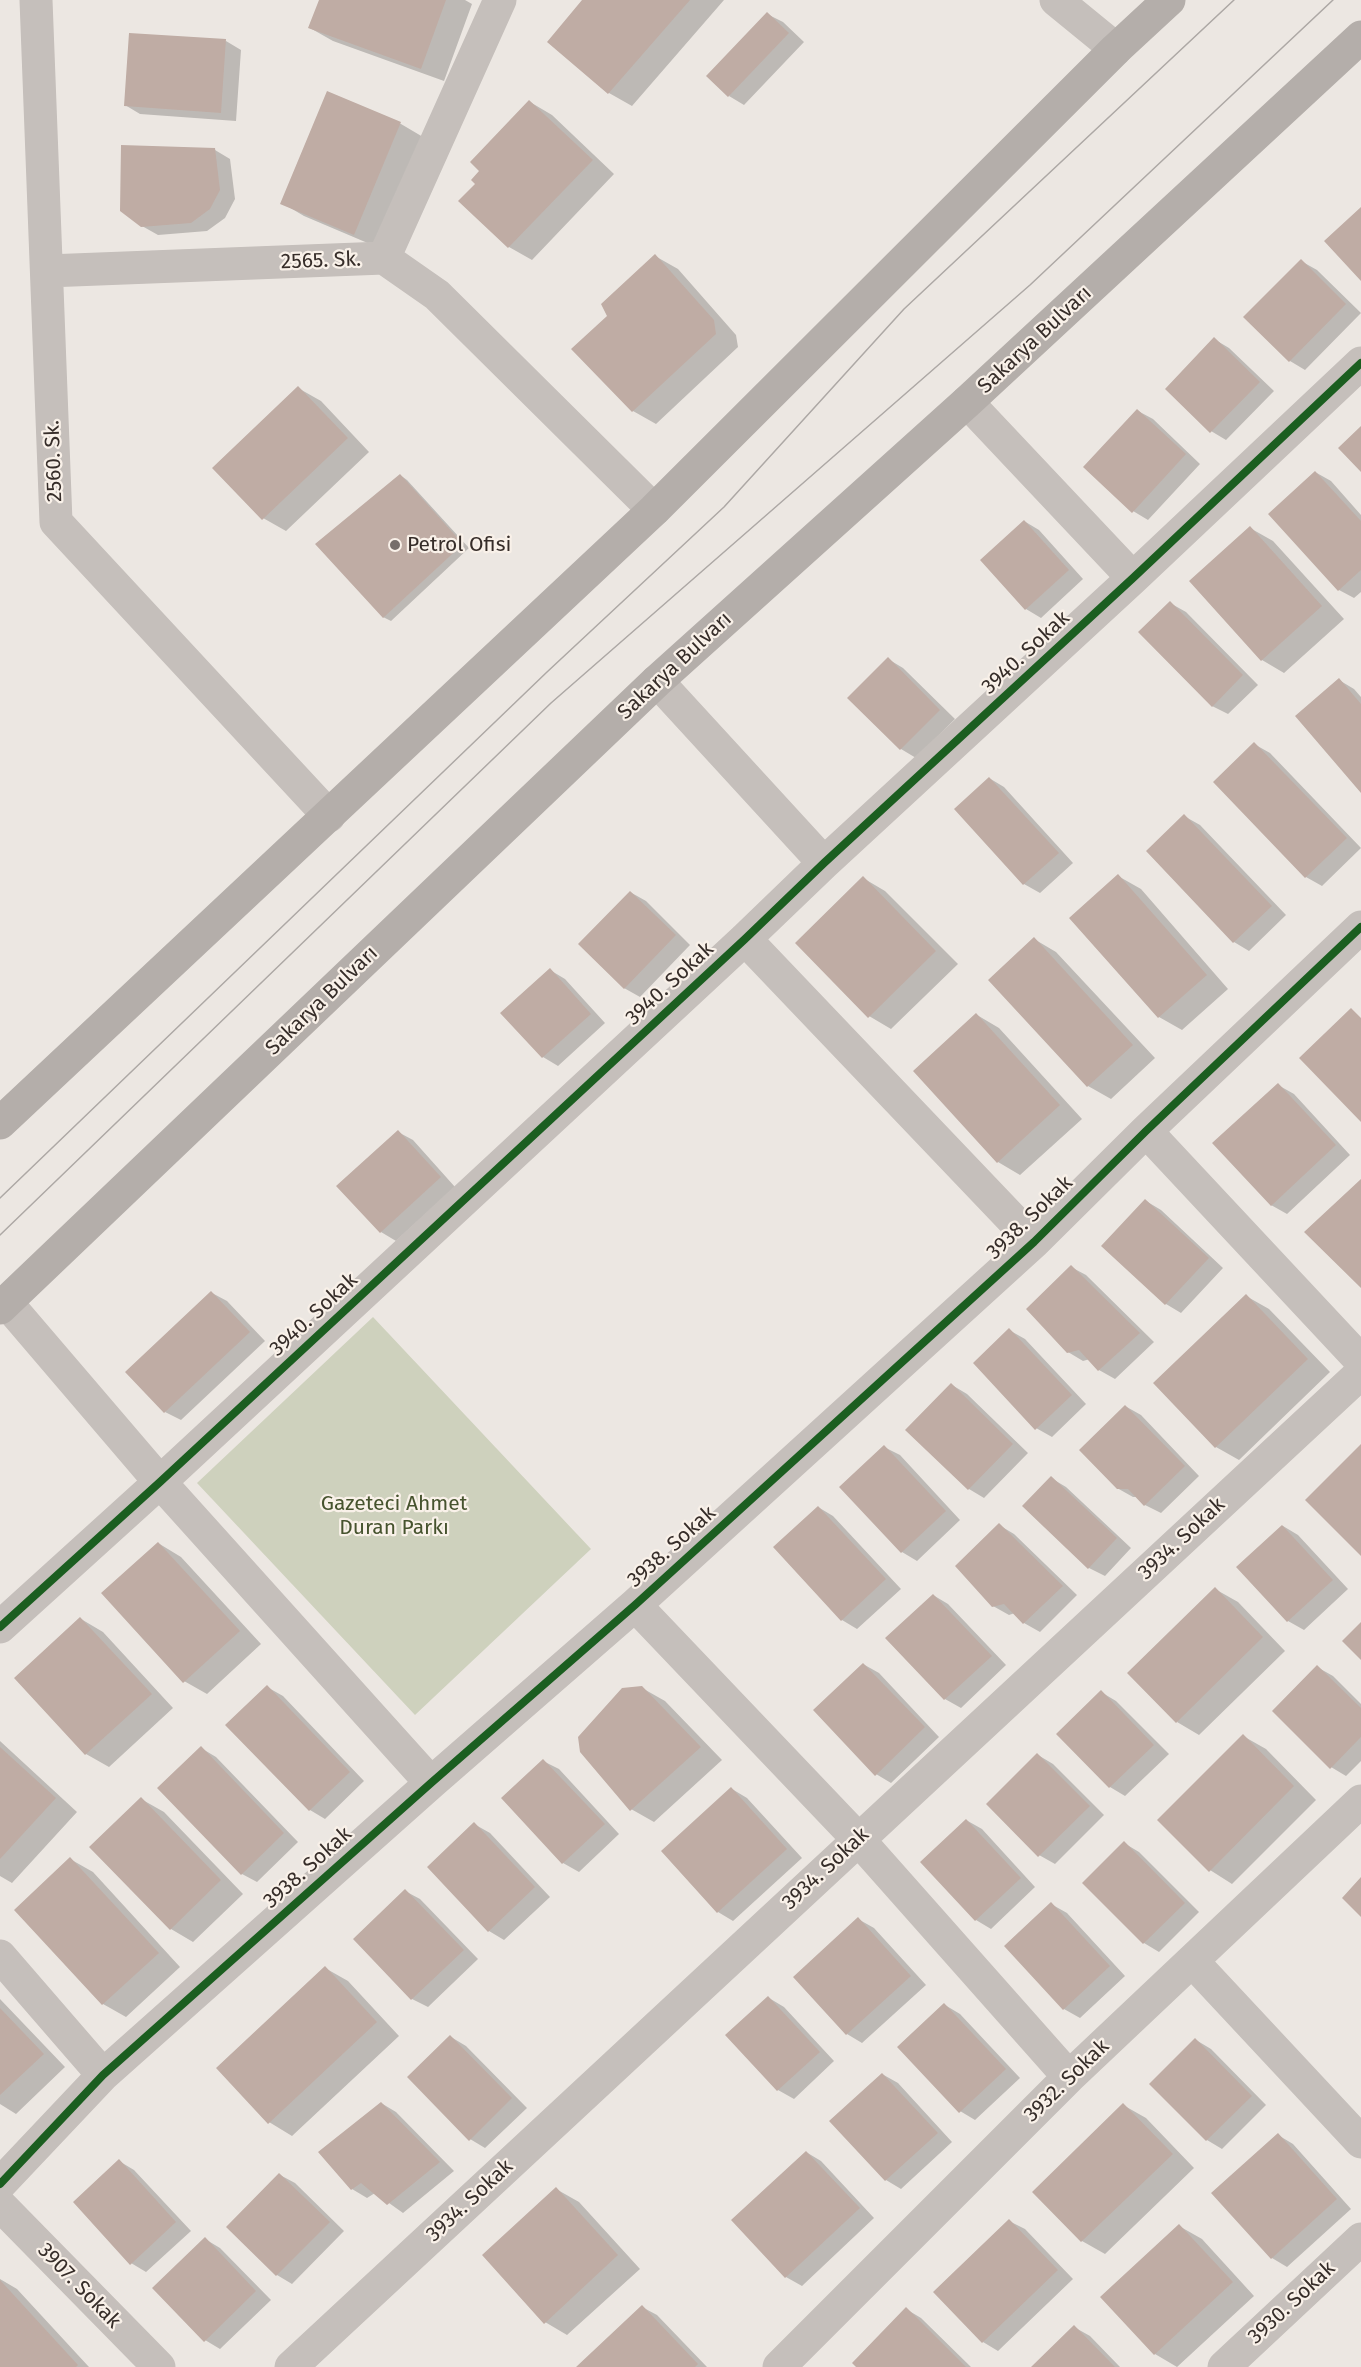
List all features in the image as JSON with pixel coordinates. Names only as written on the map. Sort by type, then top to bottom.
[{"type":"main road","points":[[0,1123],[654,510],[1116,49],[1169,0]]},
{"type":"main road","name":"Sakarya Bulvarı","points":[[3,1305],[657,681],[967,402],[1361,37]]},
{"type":"street","name":"2560. Sk.","points":[[36,0],[56,522],[329,816]]},
{"type":"street","name":"2565. Sk.","points":[[47,271],[384,258],[500,0]]},
{"type":"street","points":[[1056,0],[1116,49]]},
{"type":"street","points":[[384,258],[438,295],[654,510]]},
{"type":"street","name":"3940. Sokak","points":[[0,1628],[745,939],[1361,363]]},
{"type":"street","points":[[967,402],[1133,578]]},
{"type":"street","points":[[657,681],[824,863]]},
{"type":"street","name":"3938. Sokak","points":[[0,2184],[103,2075],[635,1605],[1034,1242],[1146,1131],[1361,927]]},
{"type":"street","points":[[745,939],[1034,1242]]},
{"type":"street","points":[[1146,1131],[1361,1361]]},
{"type":"street","points":[[3,1305],[431,1783]]},
{"type":"street","name":"3934. Sokak","points":[[291,2367],[1361,1373]]},
{"type":"street","points":[[635,1605],[858,1839],[1069,2077]]},
{"type":"street","name":"3932. Sokak","points":[[779,2367],[1069,2077],[1361,1801]]},
{"type":"street","points":[[0,1956],[103,2075]]},
{"type":"street","points":[[1193,1962],[1361,2142]]},
{"type":"street","name":"3907. Sokak","points":[[0,2205],[159,2367]]},
{"type":"street","name":"3930. Sokak","points":[[1224,2367],[1361,2239]]},
{"type":"green space","name":"Gazeteci Ahmet Duran Parkı","points":[[373,1317],[591,1549],[415,1715],[197,1483]]},
{"type":"building","points":[[319,0],[446,0],[421,69],[308,28]]},
{"type":"building","points":[[582,0],[690,0],[608,94],[547,42]]},
{"type":"building","points":[[767,12],[789,33],[728,97],[706,76]]},
{"type":"building","points":[[129,33],[226,39],[221,113],[124,106]]},
{"type":"building","points":[[327,91],[401,122],[354,235],[280,204]]},
{"type":"building","points":[[529,100],[593,160],[508,248],[458,201],[475,184],[471,180],[479,171],[470,162]]},
{"type":"building","points":[[121,145],[215,148],[220,190],[210,209],[191,223],[141,227],[120,211]]},
{"type":"building","points":[[1361,207],[1361,281],[1324,241]]},
{"type":"building","points":[[655,254],[714,320],[716,334],[632,412],[571,349],[607,316],[601,304]]},
{"type":"building","points":[[1301,259],[1346,304],[1289,362],[1243,317]]},
{"type":"building","points":[[1214,337],[1260,382],[1210,433],[1165,389]]},
{"type":"building","points":[[298,386],[348,438],[262,520],[212,468]]},
{"type":"building","points":[[1137,409],[1186,454],[1132,513],[1083,467]]},
{"type":"building","points":[[1361,426],[1361,472],[1338,448]]},
{"type":"building","points":[[1315,471],[1361,521],[1361,570],[1338,591],[1268,514]]},
{"type":"building","points":[[400,474],[463,544],[383,618],[315,544]]},
{"type":"building","points":[[1024,520],[1069,570],[1025,610],[980,560]]},
{"type":"building","points":[[1250,526],[1322,606],[1261,661],[1189,581]]},
{"type":"building","points":[[1170,601],[1243,675],[1212,707],[1138,632]]},
{"type":"building","points":[[888,657],[940,710],[900,750],[847,698]]},
{"type":"building","points":[[1339,678],[1361,704],[1361,793],[1295,716]]},
{"type":"building","points":[[1254,742],[1347,838],[1305,878],[1213,782]]},
{"type":"building","points":[[989,777],[1059,853],[1023,885],[954,809]]},
{"type":"building","points":[[1184,814],[1272,906],[1233,943],[1146,851]]},
{"type":"building","points":[[1118,874],[1207,975],[1158,1018],[1069,918]]},
{"type":"building","points":[[863,876],[936,951],[868,1018],[795,943]]},
{"type":"building","points":[[630,891],[676,935],[624,989],[578,944]]},
{"type":"building","points":[[1034,937],[1133,1045],[1087,1087],[988,980]]},
{"type":"building","points":[[550,968],[591,1014],[542,1058],[500,1013]]},
{"type":"building","points":[[1351,1008],[1361,1018],[1361,1122],[1299,1058]]},
{"type":"building","points":[[976,1013],[1060,1105],[997,1163],[913,1071]]},
{"type":"building","points":[[1278,1083],[1336,1145],[1271,1206],[1212,1143]]},
{"type":"building","points":[[398,1130],[441,1177],[380,1233],[336,1186]]},
{"type":"building","points":[[1361,1179],[1361,1288],[1304,1232]]},
{"type":"building","points":[[1145,1199],[1209,1258],[1165,1305],[1101,1246]]},
{"type":"building","points":[[1071,1265],[1140,1333],[1098,1371],[1079,1350],[1067,1353],[1026,1309]]},
{"type":"building","points":[[211,1291],[250,1332],[164,1413],[125,1372]]},
{"type":"building","points":[[1246,1294],[1308,1359],[1215,1448],[1153,1383]]},
{"type":"building","points":[[1009,1328],[1072,1395],[1035,1430],[973,1363]]},
{"type":"building","points":[[951,1383],[1013,1444],[968,1490],[905,1430]]},
{"type":"building","points":[[1125,1405],[1185,1466],[1144,1506],[1128,1489],[1117,1489],[1079,1450]]},
{"type":"building","points":[[1361,1444],[1361,1556],[1305,1500]]},
{"type":"building","points":[[884,1445],[946,1511],[901,1553],[839,1487]]},
{"type":"building","points":[[1051,1476],[1117,1538],[1088,1569],[1022,1506]]},
{"type":"building","points":[[818,1506],[886,1579],[841,1621],[773,1547]]},
{"type":"building","points":[[999,1523],[1063,1586],[1023,1624],[1004,1604],[992,1607],[955,1566]]},
{"type":"building","points":[[1282,1525],[1333,1580],[1287,1622],[1236,1567]]},
{"type":"building","points":[[158,1542],[240,1631],[183,1683],[101,1593]]},
{"type":"building","points":[[1215,1587],[1263,1637],[1176,1723],[1127,1673]]},
{"type":"building","points":[[933,1594],[992,1656],[944,1700],[885,1638]]},
{"type":"building","points":[[80,1617],[152,1694],[85,1755],[14,1678]]},
{"type":"building","points":[[1361,1622],[1361,1660],[1342,1641]]},
{"type":"building","points":[[863,1663],[925,1727],[875,1776],[813,1710]]},
{"type":"building","points":[[1317,1665],[1361,1708],[1361,1737],[1330,1769],[1272,1711]]},
{"type":"building","points":[[267,1685],[350,1772],[309,1811],[225,1725]]},
{"type":"building","points":[[642,1686],[701,1747],[630,1811],[580,1752],[578,1737],[622,1688]]},
{"type":"building","points":[[1101,1690],[1154,1745],[1109,1788],[1056,1734]]},
{"type":"building","points":[[1243,1734],[1294,1786],[1209,1872],[1157,1820]]},
{"type":"building","points":[[201,1746],[284,1833],[241,1875],[157,1788]]},
{"type":"building","points":[[0,1747],[56,1798],[0,1859]]},
{"type":"building","points":[[1037,1753],[1090,1806],[1038,1857],[986,1804]]},
{"type":"building","points":[[543,1759],[605,1824],[562,1864],[501,1798]]},
{"type":"building","points":[[731,1787],[787,1849],[717,1913],[661,1851]]},
{"type":"building","points":[[141,1797],[221,1880],[170,1930],[89,1847]]},
{"type":"building","points":[[966,1819],[1021,1878],[975,1921],[920,1862]]},
{"type":"building","points":[[474,1822],[535,1887],[488,1932],[427,1867]]},
{"type":"building","points":[[1124,1841],[1185,1903],[1143,1944],[1082,1883]]},
{"type":"building","points":[[70,1857],[159,1953],[102,2005],[14,1910]]},
{"type":"building","points":[[1361,1877],[1361,1917],[1342,1898]]},
{"type":"building","points":[[405,1889],[464,1950],[411,2000],[353,1939]]},
{"type":"building","points":[[1051,1902],[1110,1966],[1063,2010],[1004,1946]]},
{"type":"building","points":[[858,1917],[911,1976],[846,2035],[793,1977]]},
{"type":"building","points":[[325,1966],[377,2022],[268,2124],[216,2068]]},
{"type":"building","points":[[768,1996],[820,2052],[777,2091],[725,2035]]},
{"type":"building","points":[[944,2003],[1006,2069],[959,2113],[897,2047]]},
{"type":"building","points":[[0,2008],[44,2054],[0,2095]]},
{"type":"building","points":[[450,2035],[512,2098],[469,2141],[407,2077]]},
{"type":"building","points":[[1195,2038],[1252,2096],[1206,2141],[1149,2084]]},
{"type":"building","points":[[882,2073],[938,2133],[885,2181],[829,2121]]},
{"type":"building","points":[[381,2102],[440,2162],[387,2205],[361,2183],[351,2190],[318,2152]]},
{"type":"building","points":[[1123,2103],[1173,2154],[1081,2242],[1032,2192]]},
{"type":"building","points":[[1278,2133],[1337,2199],[1271,2259],[1211,2193]]},
{"type":"building","points":[[806,2151],[860,2208],[785,2278],[731,2220]]},
{"type":"building","points":[[119,2159],[176,2222],[130,2265],[73,2202]]},
{"type":"building","points":[[279,2173],[330,2222],[276,2276],[226,2227]]},
{"type":"building","points":[[556,2187],[618,2255],[544,2324],[482,2255]]},
{"type":"building","points":[[1009,2219],[1058,2270],[982,2343],[933,2292]]},
{"type":"building","points":[[1179,2224],[1233,2282],[1154,2355],[1100,2297]]},
{"type":"building","points":[[205,2237],[256,2291],[204,2342],[152,2288]]},
{"type":"building","points":[[0,2280],[78,2365],[76,2367],[0,2367]]},
{"type":"building","points":[[642,2305],[698,2364],[695,2367],[576,2367]]},
{"type":"building","points":[[906,2307],[966,2367],[856,2367],[852,2363]]},
{"type":"building","points":[[1074,2325],[1115,2367],[1031,2367]]},
{"type":"tram line","points":[[0,1198],[547,672],[724,507],[904,309],[1234,0]]},
{"type":"tram line","points":[[0,1235],[551,703],[1030,285],[1333,0]]},
{"type":"cycle path","points":[[0,1627],[160,1482],[745,939],[1361,363]]},
{"type":"cycle path","points":[[0,2184],[103,2075],[635,1605],[1034,1242],[1146,1131],[1361,927]]},
{"type":"place","name":"Petrol Ofisi","points":[[395,545]]}]
